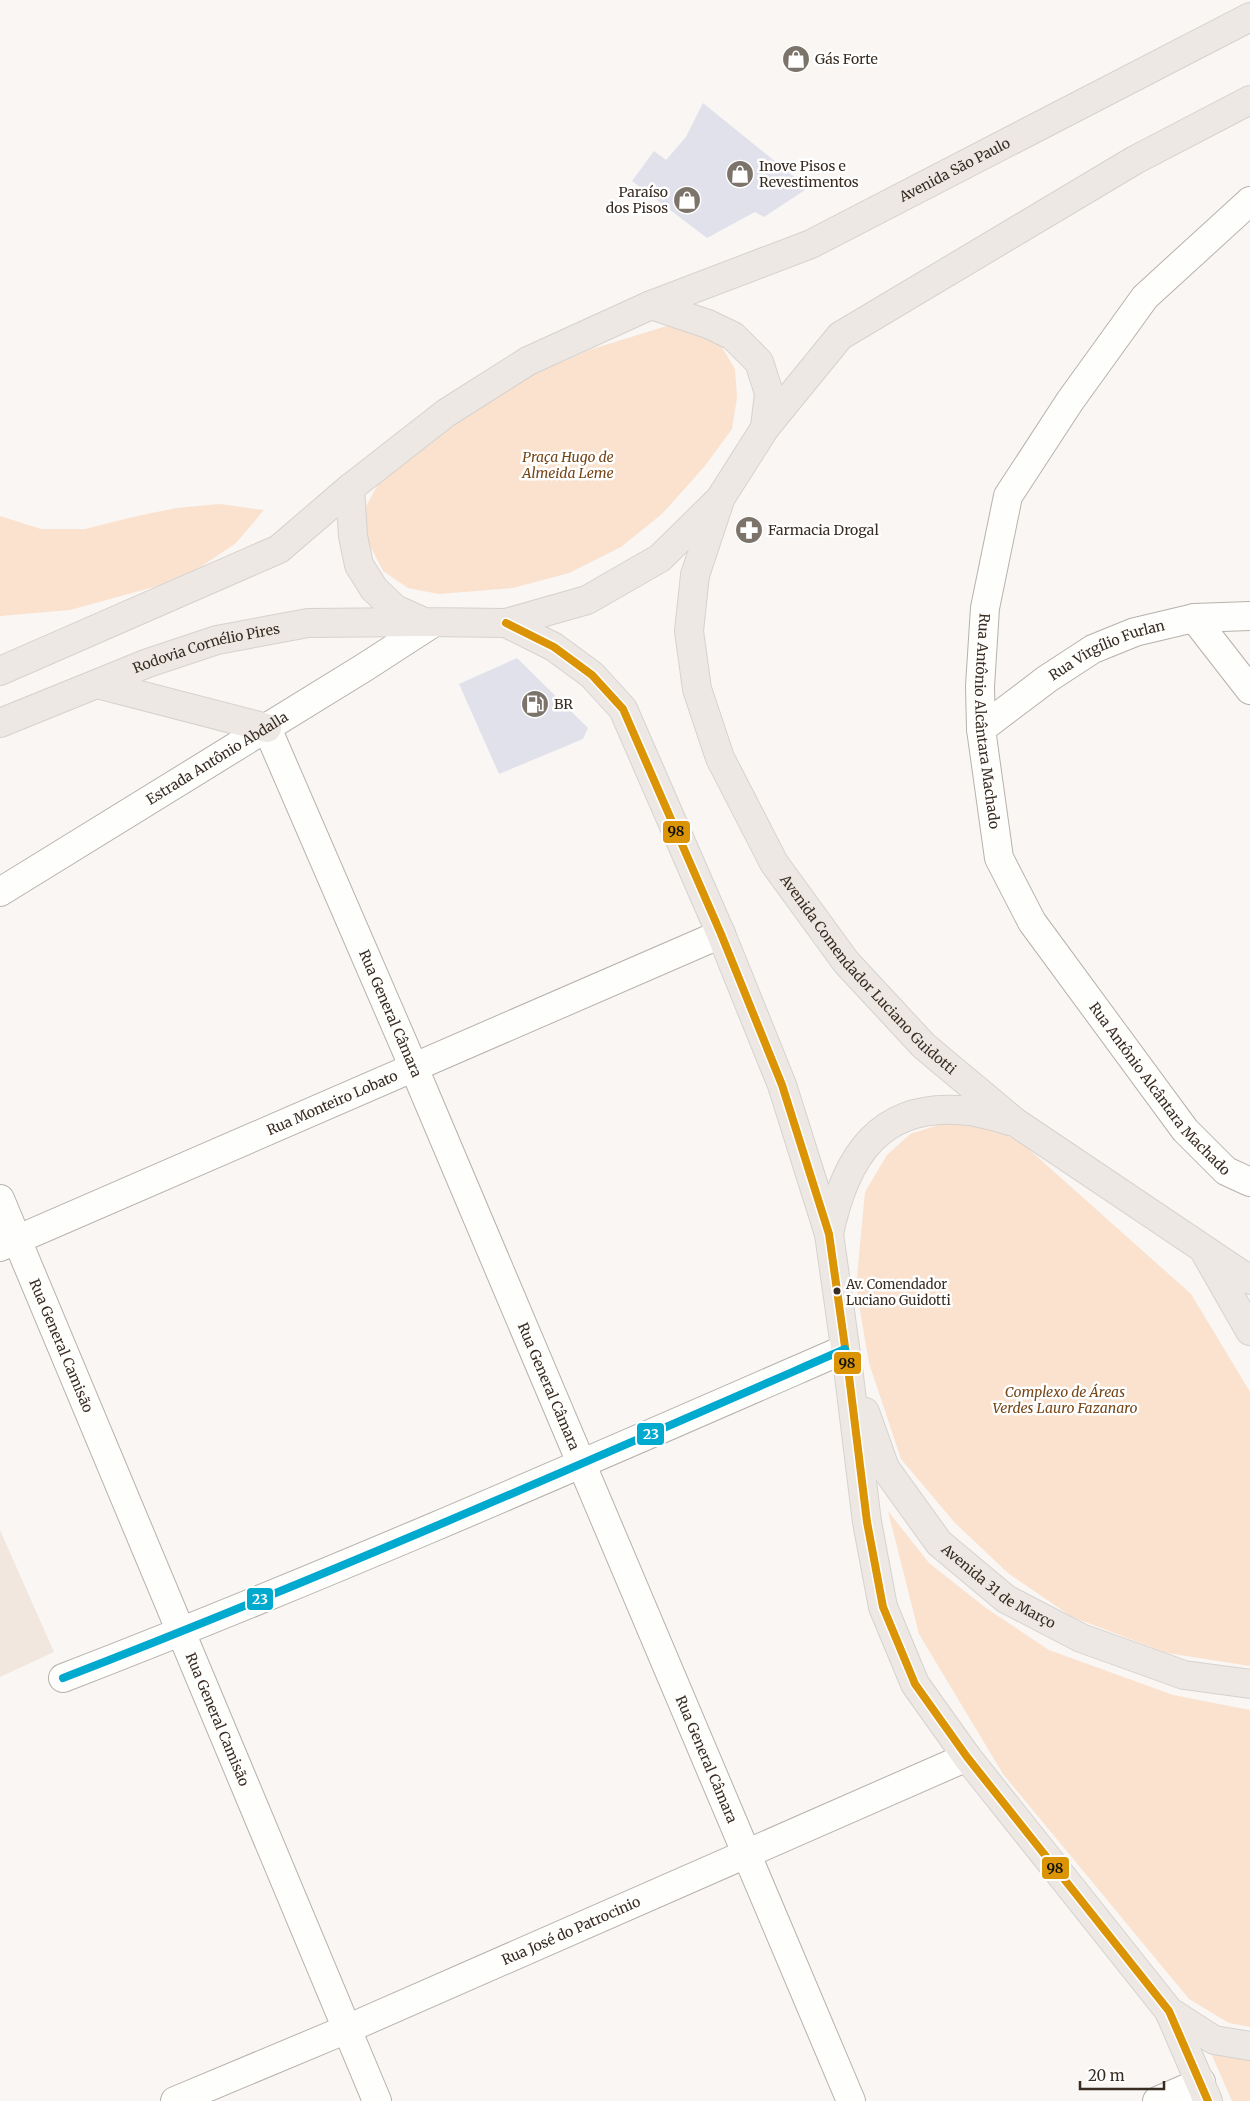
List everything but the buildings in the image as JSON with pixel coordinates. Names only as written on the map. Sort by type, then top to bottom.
[{"type":"main road","name":"Avenida São Paulo","points":[[350,488],[446,413],[528,361],[651,305],[811,244],[1250,17]]},
{"type":"main road","points":[[506,623],[587,600],[660,558],[720,499],[765,428],[840,336],[1135,160],[1250,100]]},
{"type":"main road","points":[[651,305],[708,324],[733,336],[759,362],[769,394],[765,428]]},
{"type":"main road","points":[[350,488],[353,536],[359,564],[374,589],[394,609],[428,622]]},
{"type":"main road","points":[[0,671],[279,549],[350,488]]},
{"type":"main road","name":"Avenida Comendador Luciano Guidotti","points":[[720,499],[695,575],[688,631],[696,689],[720,758],[774,863],[846,962],[924,1046],[1015,1122],[1204,1249],[1250,1331]]},
{"type":"main road","name":"Rodovia Cornélio Pires","points":[[0,723],[148,663],[217,640],[308,623],[506,623]]},
{"type":"main road","points":[[506,623],[561,653],[592,675],[623,708],[721,934],[782,1085],[829,1234],[847,1358],[867,1522],[883,1607],[915,1684],[967,1757],[1169,2011],[1205,2091]]},
{"type":"main road","points":[[97,684],[267,728]]},
{"type":"main road","points":[[829,1234],[840,1190],[860,1152],[872,1137],[902,1117],[936,1110],[969,1111],[1015,1122]]},
{"type":"main road","points":[[1204,1249],[1250,1280]]},
{"type":"main road","name":"Avenida 31 de Março","points":[[847,1358],[885,1468],[938,1543],[1006,1599],[1081,1638],[1184,1675],[1250,1684]]},
{"type":"main road","points":[[1169,2011],[1214,2040],[1250,2046]]},
{"type":"street","name":"Rua Antônio Alcântara Machado","points":[[1250,201],[1145,297],[1070,401],[1008,496],[985,608],[980,686],[981,729],[999,858],[1032,922],[1184,1130],[1226,1171],[1250,1182]]},
{"type":"street","name":"Rua Virgílio Furlan","points":[[981,729],[1047,679],[1093,649],[1135,632],[1194,618],[1250,616]]},
{"type":"street","points":[[1194,618],[1250,690]]},
{"type":"street","name":"Estrada Antônio Abdalla","points":[[0,892],[267,728],[428,622]]},
{"type":"street","name":"Rua General Câmara","points":[[267,728],[414,1068],[851,2101]]},
{"type":"street","name":"Rua Monteiro Lobato","points":[[9,1244],[721,934]]},
{"type":"street","name":"Rua General Camisão","points":[[0,1199],[9,1244],[181,1633],[377,2101]]},
{"type":"street","points":[[64,1678],[181,1633],[582,1464],[847,1358]]},
{"type":"street","name":"Rua José do Patrocinio","points":[[175,2101],[347,2029],[967,1757]]},
{"type":"street","points":[[1157,2101],[1205,2091]]},
{"type":"shaded area","points":[[0,1530],[54,1652],[0,1677]]},
{"type":"green space","name":"Praça Hugo de Almeida Leme","points":[[670,325],[718,341],[735,369],[737,398],[732,429],[704,467],[663,513],[621,547],[569,573],[513,588],[439,594],[408,588],[383,571],[366,538],[364,510],[383,475],[455,421],[516,382],[592,349]]},
{"type":"green space","points":[[220,504],[264,510],[236,543],[199,568],[161,585],[70,610],[0,616],[0,516],[41,529],[85,529],[176,508]]},
{"type":"green space","name":"Complexo de Áreas Verdes Lauro Fazanaro","points":[[951,1121],[986,1124],[1023,1144],[1191,1294],[1250,1392],[1250,1666],[1167,1653],[1072,1617],[1008,1573],[955,1523],[901,1459],[869,1363],[856,1287],[865,1192],[887,1155],[910,1134]]},
{"type":"green space","points":[[888,1511],[929,1563],[986,1608],[1049,1650],[1173,1695],[1250,1710],[1250,2027],[1229,2023],[1189,1999],[1003,1774],[919,1634]]},
{"type":"green space","points":[[1210,2051],[1250,2058],[1250,2101],[1232,2101]]},
{"type":"transit line","name":"98","points":[[506,623],[554,647],[592,675],[623,709],[721,934],[782,1085],[829,1234],[867,1522],[883,1607],[915,1684],[967,1757],[1169,2011],[1208,2101]]},
{"type":"transit line","name":"23","points":[[63,1678],[358,1559],[845,1349]]},
{"type":"place","name":"Gás Forte","points":[[796,59]]},
{"type":"place","name":"Inove Pisos e Revestimentos","points":[[740,174]]},
{"type":"place","name":"Paraíso dos Pisos","points":[[687,200]]},
{"type":"place","name":"Farmacia Drogal","points":[[749,530]]},
{"type":"place","name":"BR","points":[[535,704]]},
{"type":"place","name":"Av. Comendador Luciano Guidotti","points":[[837,1291]]}]
